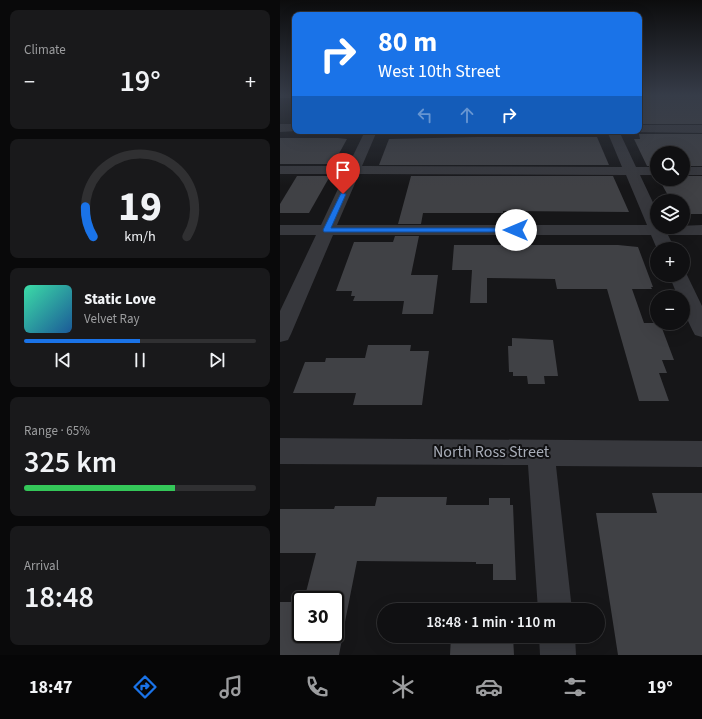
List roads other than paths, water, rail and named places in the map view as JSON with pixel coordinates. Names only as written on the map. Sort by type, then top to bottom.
[{"type":"street","points":[[280,128],[292,128]]},
{"type":"street","points":[[642,129],[702,129]]},
{"type":"street","points":[[280,334],[370,134]]},
{"type":"street","points":[[614,134],[650,214]]},
{"type":"street","points":[[280,170],[650,171]]},
{"type":"street","points":[[690,171],[702,171]]},
{"type":"street","points":[[280,230],[650,230]]},
{"type":"street","points":[[690,230],[702,230]]},
{"type":"street","points":[[681,282],[702,329]]},
{"type":"street","points":[[280,291],[300,291]]},
{"type":"street","name":"North Ross Street","points":[[280,451],[702,454]]},
{"type":"street","points":[[541,453],[554,603]]},
{"type":"street","points":[[557,643],[558,655]]}]
